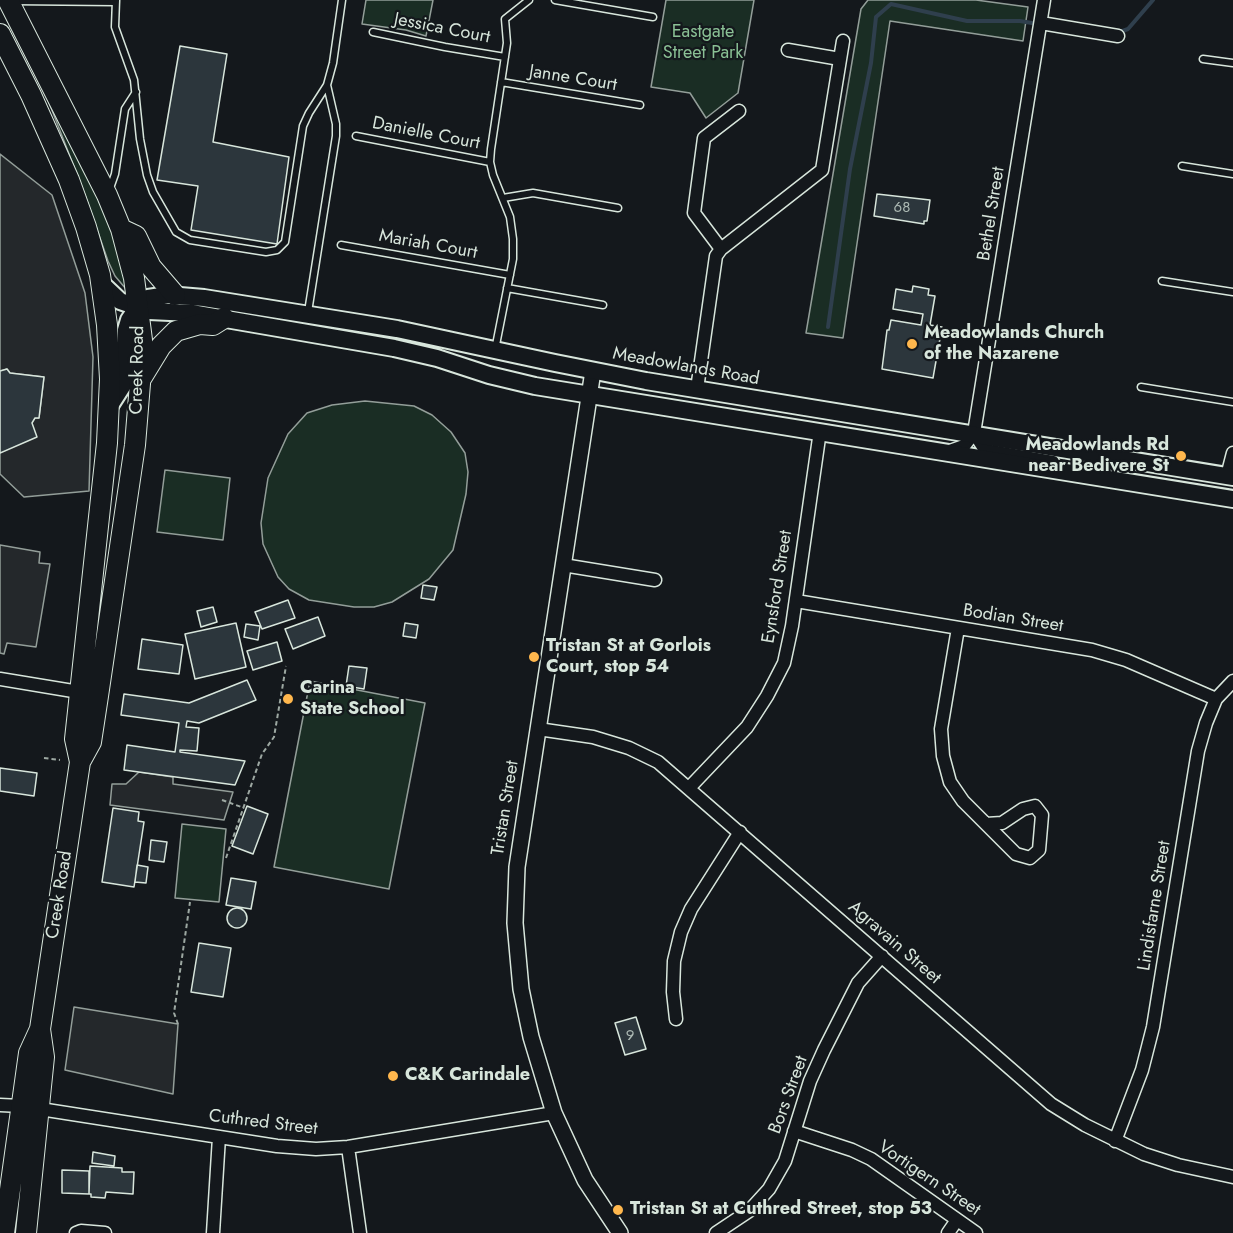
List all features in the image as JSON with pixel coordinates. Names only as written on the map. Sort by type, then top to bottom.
[{"type":"main road","name":"Creek Road","points":[[4,1233],[30,1107],[44,1057],[40,1029],[80,762],[75,739],[89,694],[135,444],[142,340],[134,278],[121,229],[107,195],[7,0]]},
{"type":"main road","name":"Creek Road","points":[[0,34],[31,95],[69,180],[86,227],[101,283],[110,360],[109,407],[89,694]]},
{"type":"main road","points":[[121,229],[136,236],[151,267],[175,295]]},
{"type":"main road","points":[[101,283],[120,301],[137,308],[154,312],[191,313],[224,318],[419,353],[508,380],[1233,499]]},
{"type":"main road","name":"Meadowlands Road","points":[[137,308],[153,296],[175,295],[308,314],[397,328],[495,351],[697,389],[1230,476]]},
{"type":"main road","points":[[109,407],[125,382],[127,324],[137,308]]},
{"type":"main road","points":[[141,378],[161,346],[176,331],[191,325],[213,325],[224,318]]},
{"type":"main road","name":"Creek Road","points":[[26,1233],[30,1107]]},
{"type":"street","points":[[1043,12],[1118,36]]},
{"type":"street","name":"Bethel Street","points":[[974,433],[1043,12]]},
{"type":"street","points":[[697,389],[716,256],[721,249],[822,170],[843,41]]},
{"type":"street","points":[[788,50],[840,59]]},
{"type":"street","points":[[721,249],[694,213],[704,138],[739,111]]},
{"type":"street","name":"Tristan Street","points":[[593,370],[517,867],[515,923],[521,989],[531,1037],[554,1113],[585,1180],[620,1233]]},
{"type":"street","name":"Eynsford Street","points":[[689,788],[747,727],[784,663],[796,601],[820,431]]},
{"type":"street","points":[[946,452],[964,446],[974,433],[985,450],[1058,462],[1100,477]]},
{"type":"street","points":[[1230,476],[1233,453]]},
{"type":"street","points":[[563,565],[655,580]]},
{"type":"street","name":"Bodian Street","points":[[796,601],[1092,650],[1126,660],[1216,699]]},
{"type":"street","points":[[958,628],[940,729],[943,756],[950,782],[963,801],[986,824],[1016,854],[1030,858],[1039,850],[1042,815],[1035,806],[1023,809],[1002,823],[986,824]]},
{"type":"street","points":[[0,679],[89,694]]},
{"type":"street","name":"Lindisfarne Street","points":[[1115,1141],[1142,1070],[1153,1027],[1198,751],[1216,699],[1233,681]]},
{"type":"street","name":"Agravain Street","points":[[538,729],[593,737],[629,748],[658,762],[1051,1104],[1115,1141],[1178,1166],[1233,1177]]},
{"type":"street","points":[[676,1019],[673,992],[674,961],[681,932],[691,909],[740,832]]},
{"type":"street","name":"Bors Street","points":[[716,1233],[749,1211],[769,1189],[785,1161],[810,1081],[840,1017],[858,983],[882,956]]},
{"type":"street","name":"Cuthred Street","points":[[0,1105],[30,1107],[219,1137],[316,1149],[348,1147],[554,1113]]},
{"type":"street","name":"Vortigern Street","points":[[794,1131],[852,1150],[871,1159],[976,1233]]},
{"type":"street","points":[[213,1233],[219,1137]]},
{"type":"street","points":[[348,1147],[360,1233]]},
{"type":"street","points":[[948,1233],[957,1220]]},
{"type":"street","points":[[76,1233],[81,1231],[105,1233]]},
{"type":"lane","points":[[7,0],[116,1],[115,27],[132,70],[140,139],[149,183],[176,232],[190,240],[266,252],[277,250],[285,242],[303,126],[327,85],[333,63],[342,0]]},
{"type":"lane","points":[[495,351],[510,275],[513,239],[510,217],[493,176],[490,162],[507,43],[506,19],[529,0]]},
{"type":"lane","points":[[555,0],[653,17]]},
{"type":"lane","name":"Jessica Court","points":[[373,32],[505,57]]},
{"type":"lane","points":[[1203,59],[1233,63]]},
{"type":"lane","name":"Janne Court","points":[[501,82],[640,105]]},
{"type":"lane","points":[[305,333],[336,136],[336,124],[327,85]]},
{"type":"lane","points":[[107,195],[115,174],[125,108],[136,92]]},
{"type":"lane","name":"Danielle Court","points":[[356,136],[490,162]]},
{"type":"lane","points":[[1182,166],[1233,174]]},
{"type":"lane","points":[[503,198],[533,193],[618,208]]},
{"type":"lane","name":"Mariah Court","points":[[341,245],[510,275]]},
{"type":"lane","points":[[1162,281],[1233,292]]},
{"type":"lane","points":[[507,288],[603,305]]},
{"type":"lane","points":[[1141,387],[1233,402]]},
{"type":"path","points":[[226,858],[262,754],[274,737],[286,666]]},
{"type":"path","points":[[44,758],[60,760]]},
{"type":"path","points":[[222,800],[245,807]]},
{"type":"path","points":[[178,1024],[174,1013],[190,902]]},
{"type":"green space","points":[[366,0],[433,0],[426,36],[406,30],[362,24]]},
{"type":"green space","name":"Eastgate Street Park","points":[[666,0],[754,0],[738,93],[706,118],[690,93],[651,87]]},
{"type":"green space","points":[[868,0],[976,0],[1028,7],[1023,41],[890,21],[843,338],[806,333],[861,9]]},
{"type":"green space","points":[[48,100],[119,240],[126,289],[115,276],[108,261]]},
{"type":"green space","points":[[365,401],[414,406],[432,415],[451,432],[465,453],[468,472],[466,494],[453,550],[429,579],[392,602],[374,607],[354,607],[309,600],[289,589],[278,577],[263,544],[261,523],[268,478],[288,434],[307,413],[332,405]]},
{"type":"green space","points":[[165,470],[230,478],[223,540],[157,532]]},
{"type":"green space","points":[[310,681],[425,703],[389,889],[274,867]]},
{"type":"green space","points":[[182,824],[226,829],[219,902],[175,898]]},
{"type":"shaded area","points":[[0,154],[52,195],[85,293],[93,357],[89,491],[24,497],[0,474],[0,453],[35,418],[39,418],[44,377],[10,373],[7,369],[0,371]]},
{"type":"shaded area","points":[[0,545],[40,552],[39,563],[50,564],[36,647],[7,643],[4,654],[0,653]]},
{"type":"shaded area","points":[[139,772],[173,777],[173,784],[233,792],[224,820],[110,805],[112,784],[126,784]]},
{"type":"shaded area","points":[[74,1007],[178,1024],[173,1094],[65,1070]]},
{"type":"building","points":[[180,46],[227,54],[213,142],[289,157],[277,244],[191,230],[198,186],[157,180]]},
{"type":"building","points":[[877,194],[930,200],[927,221],[924,221],[924,224],[874,216]]},
{"type":"building","name":"Meadowlands Church of the Nazarene","points":[[913,286],[929,289],[928,295],[935,296],[930,325],[942,327],[933,378],[882,369],[887,330],[889,330],[891,320],[921,325],[923,314],[893,309],[896,289],[912,292]]},
{"type":"building","points":[[7,369],[10,373],[44,377],[39,418],[35,418],[32,423],[37,437],[0,453],[0,371]]},
{"type":"building","points":[[423,585],[437,587],[434,600],[421,598]]},
{"type":"building","points":[[288,600],[295,618],[262,629],[255,612]]},
{"type":"building","points":[[213,607],[217,622],[201,627],[197,611]]},
{"type":"building","points":[[318,617],[325,636],[293,649],[285,629]]},
{"type":"building","points":[[236,623],[246,667],[195,679],[185,634]]},
{"type":"building","points":[[405,623],[418,625],[416,638],[403,636]]},
{"type":"building","points":[[246,624],[260,626],[258,640],[244,637]]},
{"type":"building","points":[[142,639],[183,645],[179,674],[138,669]]},
{"type":"building","points":[[277,642],[282,661],[253,670],[247,651]]},
{"type":"building","points":[[349,666],[367,668],[364,689],[346,686]]},
{"type":"building","points":[[247,680],[256,700],[199,723],[187,721],[186,727],[199,728],[197,751],[180,750],[180,752],[245,761],[235,785],[124,770],[127,745],[175,752],[179,723],[121,715],[124,694],[189,703]]},
{"type":"building","points":[[0,768],[37,773],[34,796],[0,791]]},
{"type":"building","points":[[247,806],[268,814],[253,854],[232,846]]},
{"type":"building","points":[[113,808],[139,812],[138,821],[144,822],[134,887],[102,882]]},
{"type":"building","points":[[151,840],[167,842],[164,862],[149,860]]},
{"type":"building","points":[[137,865],[148,867],[146,883],[135,882]]},
{"type":"building","points":[[231,878],[256,882],[251,909],[226,905]]},
{"type":"building","points":[[237,908],[244,911],[247,918],[244,925],[237,928],[230,925],[227,918],[230,911]]},
{"type":"building","points":[[199,943],[231,948],[223,997],[191,992]]},
{"type":"building","points":[[636,1017],[646,1049],[625,1055],[615,1023]]},
{"type":"building","points":[[93,1152],[115,1156],[114,1166],[92,1163]]},
{"type":"building","points":[[90,1166],[122,1168],[122,1172],[134,1172],[133,1194],[106,1192],[105,1198],[91,1197],[89,1194]]},
{"type":"building","points":[[62,1170],[89,1171],[89,1194],[62,1193]]},
{"type":"waterway","points":[[1117,33],[1128,29],[1153,0]]},
{"type":"waterway","points":[[828,327],[850,169],[871,63],[876,17],[891,4],[967,21],[1020,21],[1038,24]]},
{"type":"place","name":"Meadowlands Church of the Nazarene","points":[[912,344]]},
{"type":"place","name":"Meadowlands Rd near Bedivere St","points":[[1181,456]]},
{"type":"place","name":"Tristan St at Gorlois Court, stop 54","points":[[534,657]]},
{"type":"place","name":"Carina State School","points":[[288,699]]},
{"type":"place","name":"C&K Carindale","points":[[393,1076]]},
{"type":"place","name":"Tristan St at Cuthred Street, stop 53","points":[[618,1210]]}]
